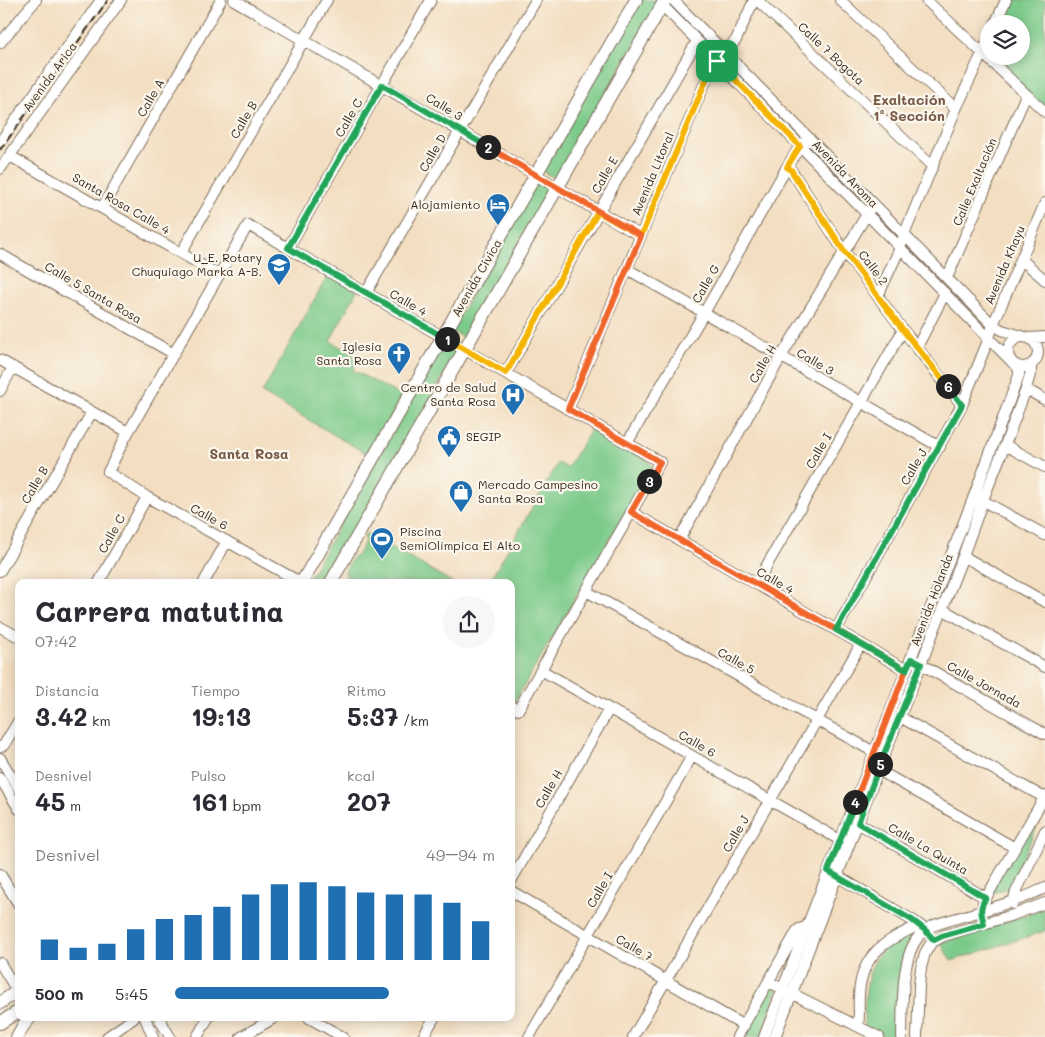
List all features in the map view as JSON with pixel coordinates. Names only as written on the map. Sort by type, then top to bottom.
[{"type":"main road","name":"Avenida Cívica","points":[[303,579],[444,337],[636,0]]},
{"type":"main road","name":"Avenida Cívica","points":[[333,579],[557,188],[667,2]]},
{"type":"main road","points":[[0,1003],[15,993]]},
{"type":"main road","points":[[0,1023],[15,1014]]},
{"type":"main road","points":[[17,1037],[27,1021]]},
{"type":"street","points":[[1,40],[36,0]]},
{"type":"street","name":"Avenida Arica","points":[[0,142],[101,0]]},
{"type":"street","name":"Avenida Arica","points":[[0,169],[121,0]]},
{"type":"street","name":"Calle A","points":[[102,208],[221,0]]},
{"type":"street","name":"Calle 3","points":[[234,0],[641,236]]},
{"type":"street","name":"Calle B","points":[[181,253],[327,0]]},
{"type":"street","name":"Calle C","points":[[288,248],[431,0]]},
{"type":"street","name":"Calle D","points":[[366,293],[536,0]]},
{"type":"street","name":"Avenida Litoral","points":[[568,409],[712,66],[736,40],[755,0]]},
{"type":"street","name":"Calle 7 Bogota","points":[[755,0],[932,167]]},
{"type":"street","points":[[840,0],[956,109]]},
{"type":"street","points":[[926,0],[980,50]]},
{"type":"street","points":[[1000,15],[1006,0]]},
{"type":"street","name":"Avenida Aroma","points":[[667,2],[725,53],[993,325],[1002,330],[1027,337],[1045,337]]},
{"type":"street","name":"Avenida Aroma","points":[[667,2],[697,41],[1014,363]]},
{"type":"street","name":"Calle E","points":[[506,373],[697,41]]},
{"type":"street","points":[[878,296],[980,56]]},
{"type":"street","points":[[995,65],[1045,112]]},
{"type":"street","name":"Calle Exaltación","points":[[946,278],[1026,95]]},
{"type":"street","name":"Calle G","points":[[627,443],[787,167],[800,146],[809,138]]},
{"type":"street","name":"Santa Rosa Calle 4","points":[[10,156],[219,275]]},
{"type":"street","name":"Calle 2","points":[[787,167],[791,170],[844,251],[962,405]]},
{"type":"street","name":"Avenida Khayu","points":[[989,338],[1045,203]]},
{"type":"street","name":"Calle H","points":[[679,540],[781,357],[873,204]]},
{"type":"street","name":"Calle 4","points":[[219,275],[248,225],[444,337],[660,462],[631,512],[906,670]]},
{"type":"street","name":"Calle 5 Santa Rosa","points":[[0,254],[174,354]]},
{"type":"street","points":[[1021,259],[1045,280]]},
{"type":"street","name":"Calle 3","points":[[626,269],[940,447]]},
{"type":"street","points":[[0,360],[128,432],[219,275]]},
{"type":"street","points":[[917,347],[945,293]]},
{"type":"street","name":"Calle I","points":[[756,584],[903,330]]},
{"type":"street","points":[[1020,337],[1027,337],[1036,343],[1042,354],[1031,365],[1021,367],[1014,363],[1008,351],[1011,342],[1020,337]]},
{"type":"street","name":"Calle J","points":[[836,630],[940,447],[962,405],[989,338]]},
{"type":"street","name":"Avenida Holanda","points":[[775,1037],[806,927],[858,823],[874,768],[874,752],[906,670],[916,661],[942,609],[963,556],[979,498],[1017,380],[1019,371],[1014,363]]},
{"type":"street","name":"Avenida Holanda","points":[[764,1037],[788,991],[833,874],[840,840],[900,716],[916,661],[979,498],[1006,445],[1027,386],[1031,365]]},
{"type":"street","points":[[0,391],[14,367]]},
{"type":"street","points":[[1017,380],[1045,400]]},
{"type":"street","name":"Calle B","points":[[0,571],[92,412]]},
{"type":"street","name":"Calle 6","points":[[128,432],[108,472],[147,497],[295,579]]},
{"type":"street","points":[[1006,445],[1045,467]]},
{"type":"street","name":"Calle C","points":[[101,579],[147,497]]},
{"type":"street","points":[[979,498],[1045,535]]},
{"type":"street","points":[[515,708],[541,670],[631,512]]},
{"type":"street","points":[[206,579],[227,542]]},
{"type":"street","points":[[963,556],[1045,602]]},
{"type":"street","name":"Calle 5","points":[[586,591],[874,752]]},
{"type":"street","points":[[942,609],[1045,667]]},
{"type":"street","points":[[0,626],[15,635]]},
{"type":"street","name":"Calle J","points":[[633,1037],[861,644]]},
{"type":"street","name":"Calle Jornada","points":[[916,661],[1045,734]]},
{"type":"street","name":"Calle 6","points":[[541,670],[840,840]]},
{"type":"street","name":"Calle H","points":[[515,875],[609,709]]},
{"type":"street","points":[[900,716],[1045,797],[981,906],[984,924]]},
{"type":"street","points":[[0,747],[4,745],[15,727]]},
{"type":"street","name":"Calle I","points":[[530,1037],[692,756]]},
{"type":"street","points":[[2,764],[15,783]]},
{"type":"street","points":[[874,768],[1016,848]]},
{"type":"street","points":[[0,778],[15,802]]},
{"type":"street","name":"Calle La Quinta","points":[[858,823],[986,898]]},
{"type":"street","points":[[1013,915],[1014,894],[1045,831]]},
{"type":"street","points":[[0,874],[15,898]]},
{"type":"street","points":[[833,874],[922,928],[934,940]]},
{"type":"street","points":[[858,1026],[861,977],[868,963],[881,946],[889,940],[922,928],[1013,902],[1045,888]]},
{"type":"street","name":"Calle 7","points":[[515,893],[744,1026]]},
{"type":"street","points":[[917,1037],[921,968],[928,948],[934,940],[1045,903]]},
{"type":"street","points":[[738,1037],[797,931],[806,927]]},
{"type":"street","points":[[902,1037],[906,969],[922,928]]},
{"type":"street","points":[[0,964],[15,986]]},
{"type":"street","points":[[769,982],[879,1037]]},
{"type":"street","points":[[107,1037],[130,1021]]},
{"type":"street","points":[[145,1021],[153,1037]]},
{"type":"street","points":[[161,1021],[170,1037]]},
{"type":"street","points":[[197,1037],[206,1021]]},
{"type":"street","points":[[241,1037],[269,1021]]},
{"type":"street","points":[[423,1037],[432,1021]]},
{"type":"street","points":[[327,1022],[343,1037]]},
{"type":"green space","points":[[641,0],[660,0],[556,179],[542,171]]},
{"type":"green space","points":[[1009,0],[1045,0],[1045,109],[999,65],[1030,65],[1030,15],[1003,15]]},
{"type":"green space","points":[[537,180],[550,187],[465,338],[451,331]]},
{"type":"green space","points":[[328,275],[357,291],[330,341],[359,358],[353,370],[403,397],[369,455],[262,393]]},
{"type":"green space","points":[[444,344],[457,352],[327,579],[309,578]]},
{"type":"green space","points":[[592,428],[648,461],[652,467],[515,701],[515,579],[491,579],[558,463],[567,468]]},
{"type":"green space","name":"Piscina SemiOlímpica El Alto","points":[[367,533],[447,579],[347,579],[345,571],[365,542],[364,536]]},
{"type":"green space","points":[[1045,801],[1045,809],[1009,888],[989,894]]},
{"type":"green space","points":[[1045,908],[1045,931],[951,961],[941,943],[1030,914]]},
{"type":"green space","points":[[913,934],[902,962],[898,991],[896,1037],[887,1037],[864,1027],[868,980],[876,959],[883,950],[893,942]]},
{"type":"green space","points":[[770,986],[778,988],[762,1037],[742,1037]]},
{"type":"sand","points":[[15,1001],[15,1009],[0,1018],[0,1010]]},
{"type":"railway","points":[[0,150],[108,0]]},
{"type":"place","name":"Alojamiento","points":[[498,226]]},
{"type":"place","name":"U_E. Rotary Chuquiago Marka A-B.","points":[[279,286]]},
{"type":"place","name":"Iglesia Santa Rosa","points":[[399,375]]},
{"type":"place","name":"Centro de Salud Santa Rosa","points":[[513,416]]},
{"type":"place","name":"SEGIP","points":[[449,458]]},
{"type":"place","name":"Mercado Campesino Santa Rosa","points":[[461,513]]},
{"type":"place","name":"Piscina SemiOlímpica El Alto","points":[[382,560]]},
{"type":"district","name":"Exaltación 1ª Sección","points":[[909,108]]},
{"type":"district","name":"Santa Rosa","points":[[249,454]]},
{"type":"route","points":[[717,61],[712,66],[641,236],[598,212],[506,373],[288,248],[382,85],[641,236],[568,409],[660,462],[631,512],[836,630],[906,670],[828,871],[912,920],[934,940],[984,924],[981,906],[986,898],[858,823],[921,664],[911,659],[906,670],[861,644],[836,630],[962,405],[844,251],[791,170],[787,167],[800,146],[717,61]]}]
